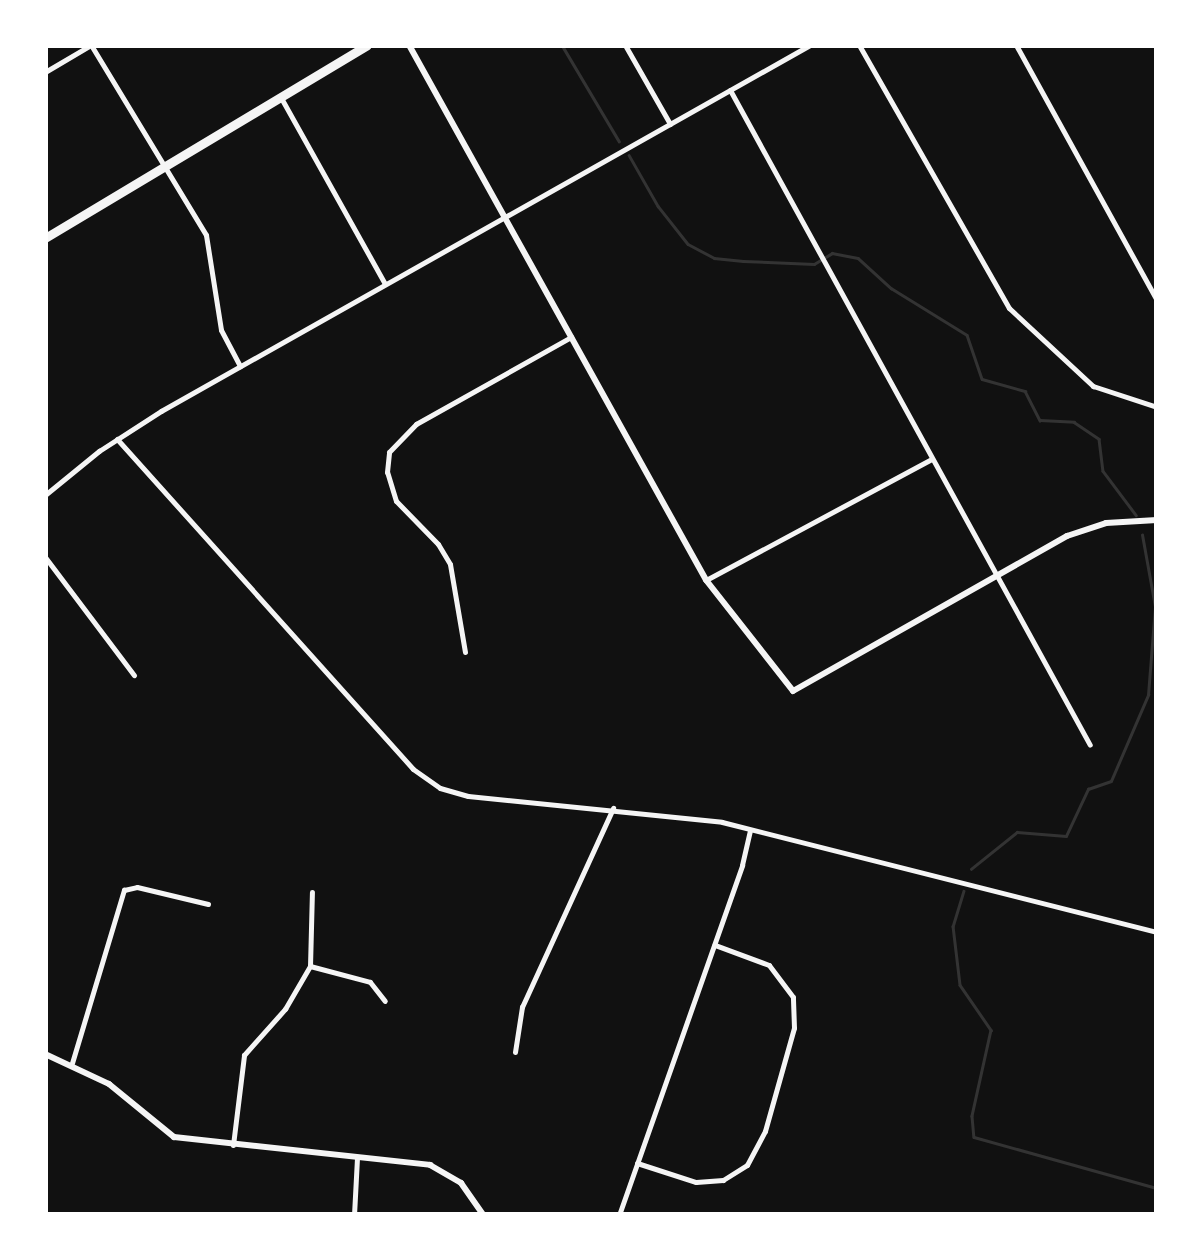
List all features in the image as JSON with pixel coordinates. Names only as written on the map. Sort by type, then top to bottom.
[{"type":"highway","points":[[45,238],[367,45]]},
{"type":"street","points":[[409,45],[706,580],[793,691],[1090,527],[1157,520]]},
{"type":"street","points":[[625,45],[670,124]]},
{"type":"street","points":[[45,495],[116,439],[240,366],[810,45]]},
{"type":"street","points":[[860,45],[1009,308],[1092,386],[1157,408]]},
{"type":"street","points":[[1016,45],[1157,300]]},
{"type":"street","points":[[45,72],[90,46],[206,235],[221,330],[240,366]]},
{"type":"street","points":[[730,90],[1090,744]]},
{"type":"street","points":[[280,96],[385,284]]},
{"type":"street","points":[[465,652],[450,564],[438,544],[396,501],[388,482],[389,452],[416,424],[571,337]]},
{"type":"street","points":[[116,439],[422,777],[468,796],[699,817],[1157,932]]},
{"type":"street","points":[[706,580],[933,458]]},
{"type":"street","points":[[45,557],[134,675]]},
{"type":"street","points":[[515,1052],[522,1006],[613,808]]},
{"type":"street","points":[[619,1215],[715,945],[750,830]]},
{"type":"street","points":[[72,1063],[124,890],[137,887],[208,904]]},
{"type":"street","points":[[233,1145],[244,1055],[285,1009],[310,966],[312,892]]},
{"type":"street","points":[[637,1163],[696,1182],[723,1180],[747,1165],[765,1131],[794,1028],[794,997],[785,980],[769,965],[715,945]]},
{"type":"street","points":[[310,966],[370,982],[384,1001]]},
{"type":"street","points":[[45,1054],[72,1063],[109,1084],[174,1137],[418,1162],[442,1170],[469,1191],[483,1215]]},
{"type":"street","points":[[354,1215],[357,1156]]},
{"type":"waterway","points":[[562,45],[619,141]]},
{"type":"waterway","points":[[629,155],[658,206],[688,244],[714,258],[814,264],[832,253],[858,258],[891,288],[967,335],[982,379],[1025,391],[1040,420],[1074,422],[1099,439],[1103,471],[1136,515]]},
{"type":"waterway","points":[[971,869],[1017,832],[1066,836],[1088,789],[1111,781],[1148,695],[1155,607],[1142,535]]},
{"type":"waterway","points":[[964,891],[953,926],[960,985],[991,1030],[972,1116],[974,1137],[1157,1188]]}]
